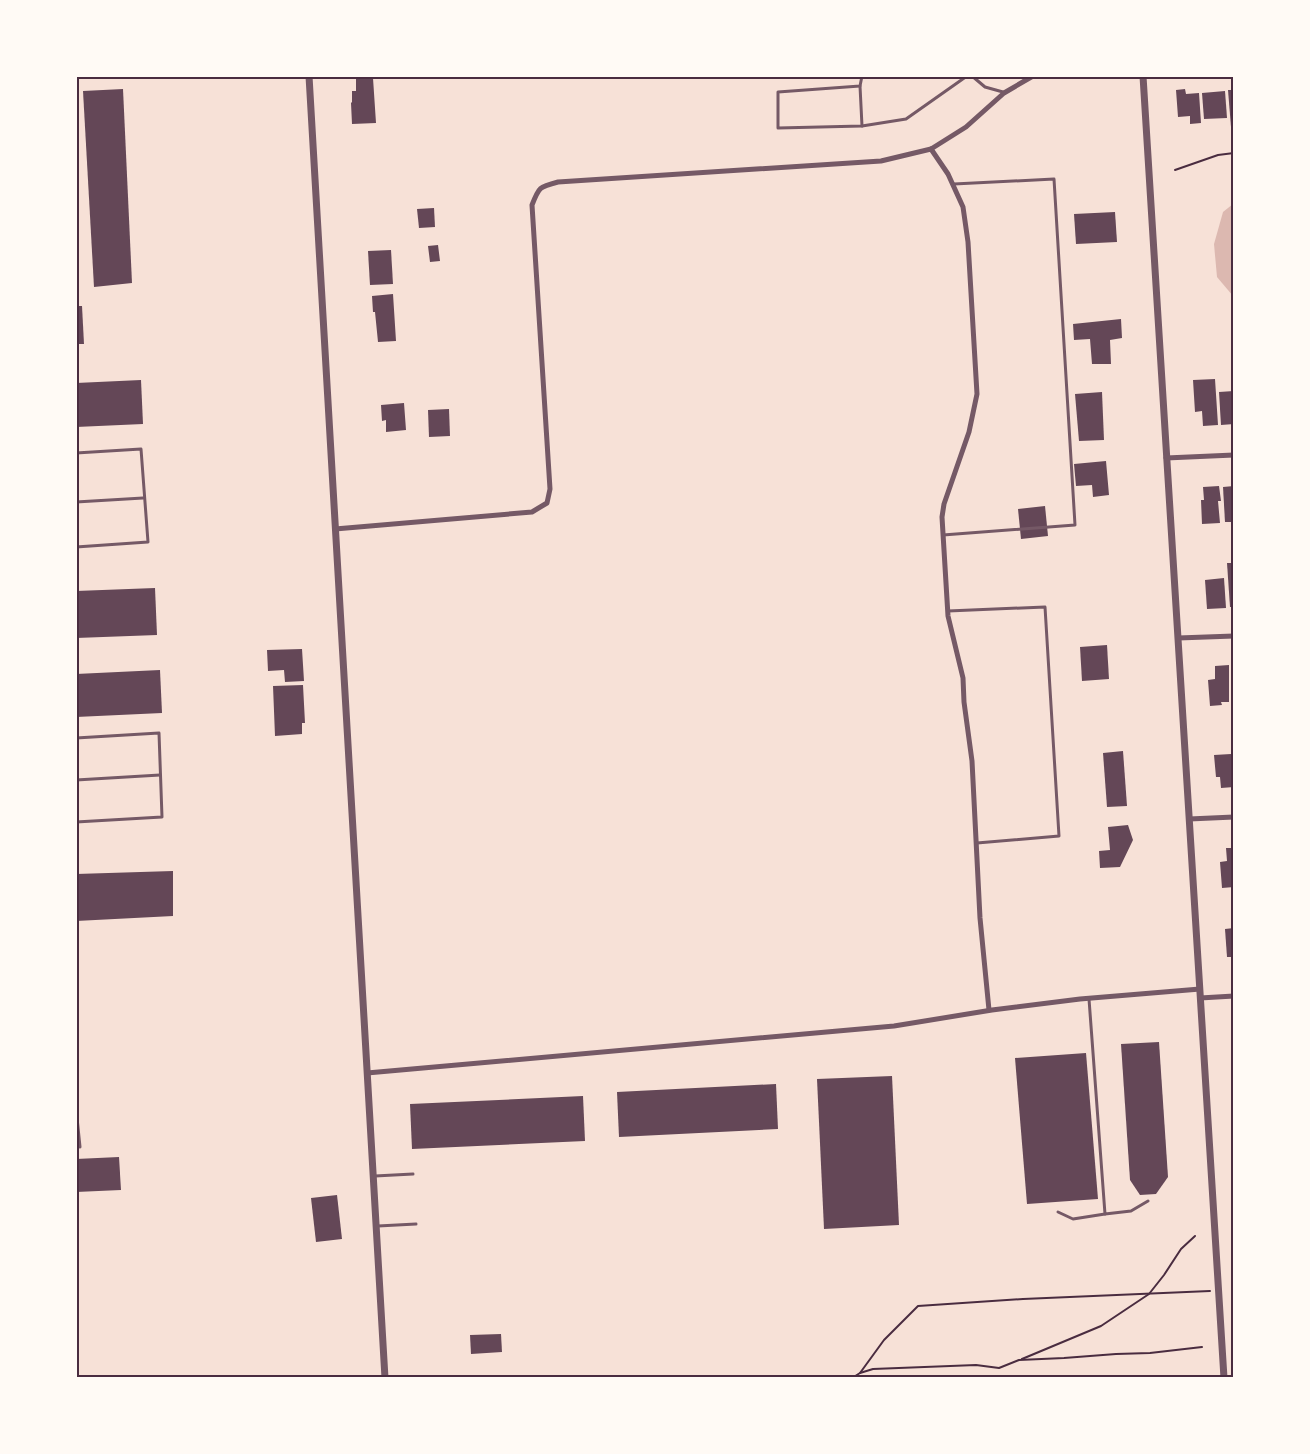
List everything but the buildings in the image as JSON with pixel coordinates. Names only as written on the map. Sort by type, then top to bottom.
[{"type":"street","points":[[309,76],[385,1377]]},
{"type":"street","points":[[335,529],[531,512],[546,503],[550,489],[532,205],[542,186],[558,182],[881,161],[931,149],[966,127],[1005,93],[1032,76]]},
{"type":"street","points":[[1143,76],[1224,1377]]},
{"type":"street","points":[[931,149],[948,174],[963,207],[968,242],[977,394],[969,432],[942,517],[948,611],[963,678],[972,761],[980,918],[989,1010]]},
{"type":"street","points":[[1166,458],[1233,455]]},
{"type":"street","points":[[1178,638],[1233,636]]},
{"type":"street","points":[[1189,819],[1233,817]]},
{"type":"street","points":[[367,1073],[894,1026],[989,1010],[1080,999],[1200,994],[1233,996]]},
{"type":"lane","points":[[862,76],[860,86],[862,126]]},
{"type":"lane","points":[[860,86],[778,92],[778,128],[862,126],[906,119],[968,76]]},
{"type":"lane","points":[[972,76],[985,87],[1005,93]]},
{"type":"lane","points":[[943,535],[1075,525],[1054,179],[952,184]]},
{"type":"lane","points":[[76,453],[141,449],[148,542],[76,547]]},
{"type":"lane","points":[[76,502],[143,498]]},
{"type":"lane","points":[[948,611],[1045,607],[1059,836],[977,843]]},
{"type":"lane","points":[[76,738],[159,733],[162,817],[76,822]]},
{"type":"lane","points":[[76,780],[160,775]]},
{"type":"lane","points":[[1089,999],[1105,1214]]},
{"type":"lane","points":[[76,1108],[80,1147]]},
{"type":"lane","points":[[373,1176],[413,1174]]},
{"type":"lane","points":[[1058,1212],[1073,1219],[1131,1211],[1148,1201]]},
{"type":"lane","points":[[376,1226],[416,1224]]},
{"type":"path","points":[[1175,170],[1218,155],[1233,153]]},
{"type":"path","points":[[852,1377],[873,1369],[964,1365],[999,1368],[1019,1360],[1101,1326],[1149,1294],[1181,1249],[1195,1236]]},
{"type":"path","points":[[860,1373],[884,1340],[918,1306],[1219,1291]]},
{"type":"path","points":[[1019,1360],[1150,1353],[1202,1347]]},
{"type":"shaded area","points":[[1233,204],[1233,296],[1217,277],[1214,244],[1223,212]]}]
